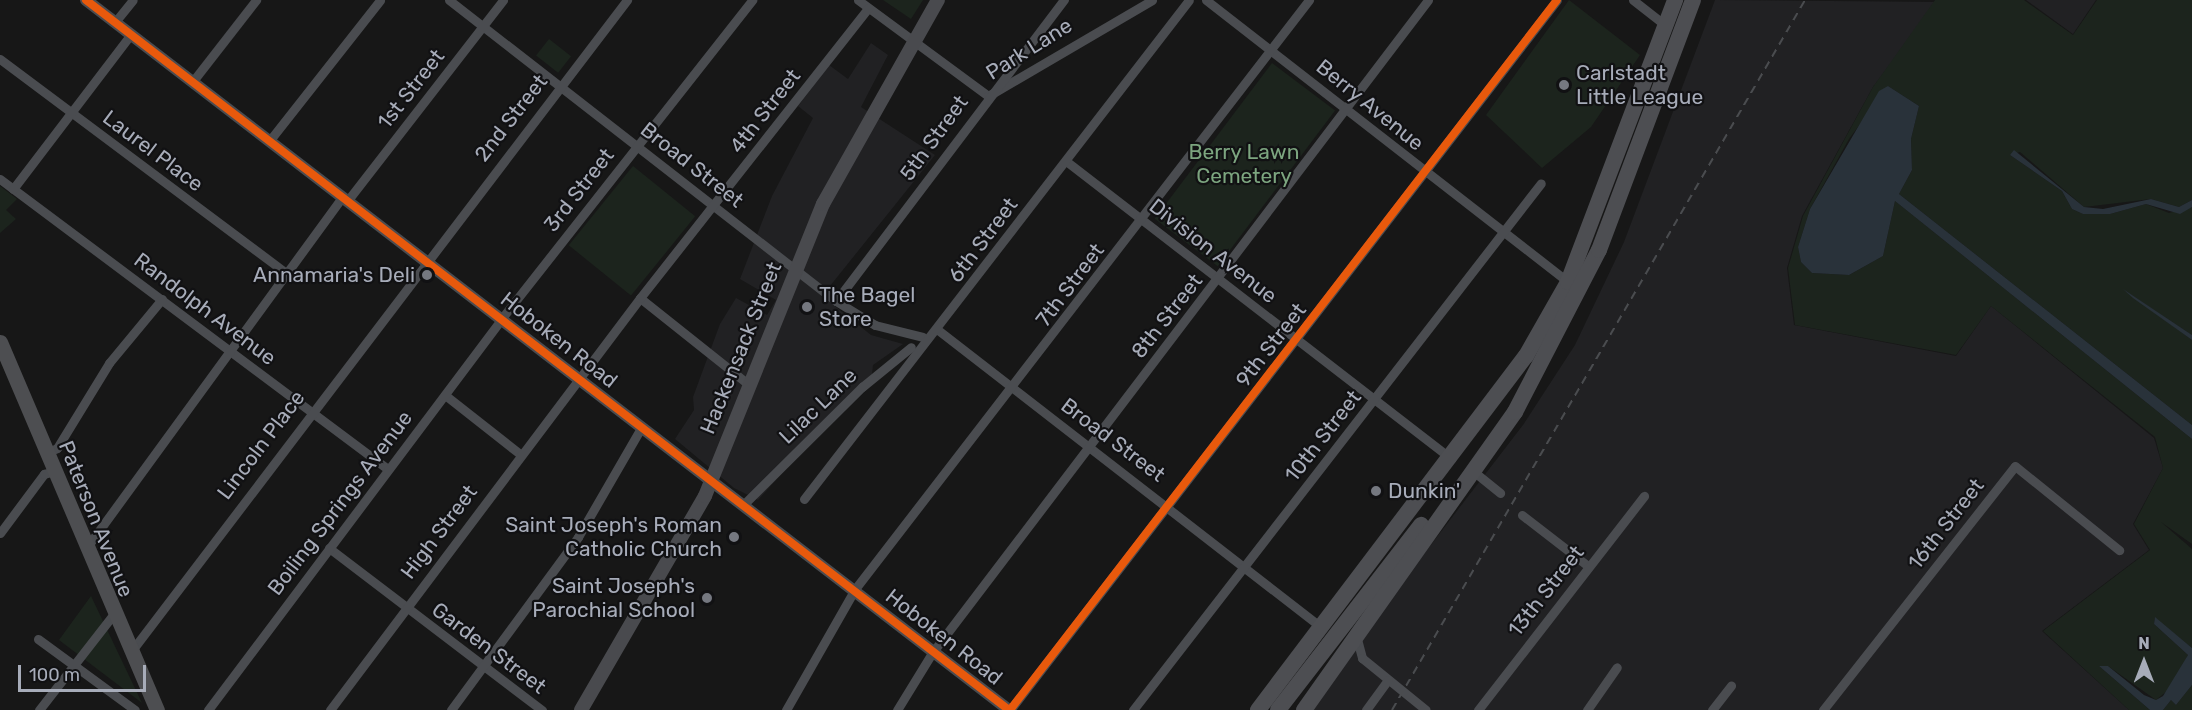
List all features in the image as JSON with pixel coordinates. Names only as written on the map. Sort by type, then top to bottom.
[{"type":"highway","points":[[1258,710],[1451,459],[1526,356],[1568,282],[1675,0]]},
{"type":"highway","points":[[1304,710],[1357,632],[1515,412],[1549,350],[1599,250],[1693,0]]},
{"type":"highway","points":[[1278,710],[1549,350]]},
{"type":"main road","name":"Hackensack Street","points":[[581,710],[711,479],[795,270],[851,148],[938,0]]},
{"type":"main road","name":"Paterson Avenue","points":[[0,342],[87,547],[129,654],[157,710]]},
{"type":"street","name":"Hoboken Road","points":[[86,0],[711,479],[742,506],[855,589],[932,653],[1009,710]]},
{"type":"street","points":[[115,22],[133,0]]},
{"type":"street","points":[[193,81],[256,0]]},
{"type":"street","points":[[270,140],[380,0]]},
{"type":"street","name":"Broad Street","points":[[449,0],[836,301],[874,325],[923,338]]},
{"type":"street","name":"1st Street","points":[[87,547],[285,272],[502,0]]},
{"type":"street","name":"2nd Street","points":[[425,259],[627,0]]},
{"type":"street","name":"3rd Street","points":[[502,318],[752,0]]},
{"type":"street","points":[[858,0],[988,96]]},
{"type":"street","name":"5th Street","points":[[836,301],[988,96],[1064,0]]},
{"type":"street","name":"Park Lane","points":[[988,96],[1152,0]]},
{"type":"street","name":"6th Street","points":[[804,499],[923,338],[938,330],[1189,0]]},
{"type":"street","name":"Berry Avenue","points":[[1206,0],[1344,103],[1427,173],[1568,282]]},
{"type":"street","name":"7th Street","points":[[786,710],[855,589],[1014,389],[1309,0]]},
{"type":"street","name":"8th Street","points":[[897,710],[932,653],[1218,279],[1344,103],[1428,0]]},
{"type":"street","name":"9th Street","points":[[1009,710],[1427,173],[1557,0]]},
{"type":"street","points":[[1633,0],[1665,25]]},
{"type":"street","name":"4th Street","points":[[580,378],[868,8]]},
{"type":"street","points":[[13,189],[131,34]]},
{"type":"street","name":"Laurel Place","points":[[0,59],[285,272]]},
{"type":"street","name":"Division Avenue","points":[[1066,161],[1451,459]]},
{"type":"street","name":"Randolph Avenue","points":[[0,179],[387,469]]},
{"type":"street","name":"10th Street","points":[[1132,710],[1541,183]]},
{"type":"street","name":"Lincoln Place","points":[[129,654],[309,410],[425,259]]},
{"type":"street","points":[[640,298],[748,384]]},
{"type":"street","points":[[46,453],[57,448],[109,363],[162,299]]},
{"type":"street","name":"Boiling Springs Avenue","points":[[208,710],[502,318]]},
{"type":"street","name":"Broad Street","points":[[938,330],[1168,504],[1244,568],[1321,627]]},
{"type":"street","name":"Lilac Lane","points":[[742,506],[862,387],[923,338]]},
{"type":"street","name":"High Street","points":[[330,710],[520,454],[580,378]]},
{"type":"street","points":[[445,395],[520,454]]},
{"type":"street","points":[[451,710],[578,537],[642,426]]},
{"type":"street","name":"16th Street","points":[[1823,710],[2015,466],[2119,550]]},
{"type":"street","points":[[0,533],[44,474],[54,471]]},
{"type":"street","points":[[1473,471],[1500,493]]},
{"type":"street","name":"13th Street","points":[[1478,710],[1644,496]]},
{"type":"street","points":[[1522,515],[1588,566]]},
{"type":"street","name":"Garden Street","points":[[329,548],[542,710]]},
{"type":"street","points":[[39,710],[113,615]]},
{"type":"street","points":[[1357,632],[1362,658],[1426,710]]},
{"type":"street","points":[[38,639],[135,710]]},
{"type":"street","points":[[1587,710],[1617,667]]},
{"type":"street","points":[[1366,710],[1388,680]]},
{"type":"street","points":[[1712,710],[1731,686]]},
{"type":"shaded area","points":[[1715,0],[1937,2],[1873,87],[1802,216],[1787,268],[1794,325],[1956,356],[1991,306],[2154,438],[2163,468],[2133,524],[2149,550],[2042,631],[2129,710],[1312,710],[1350,650],[1523,425],[1575,345],[1624,242]]},
{"type":"shaded area","points":[[2026,0],[2096,0],[2073,34]]},
{"type":"shaded area","points":[[871,43],[888,55],[861,107],[935,155],[822,296],[871,335],[903,344],[873,365],[872,374],[758,500],[734,488],[675,439],[694,410],[693,397],[720,324],[736,298],[767,315],[776,300],[740,279],[772,196],[813,118],[798,106],[829,65],[848,79]]},
{"type":"shaded area","points":[[1888,86],[1919,106],[1911,139],[1912,170],[1899,194],[2192,425],[2192,439],[1895,201],[1883,256],[1849,275],[1812,273],[1801,262],[1798,247],[1810,209],[1879,91]]},
{"type":"shaded area","points":[[2014,150],[2084,207],[2103,209],[2151,199],[2179,207],[2192,200],[2192,207],[2180,214],[2146,204],[2110,214],[2083,214],[2072,209],[2062,191],[2010,155]]},
{"type":"shaded area","points":[[2123,289],[2192,335],[2192,340],[2133,298]]},
{"type":"shaded area","points":[[2155,617],[2192,648],[2192,685],[2176,705],[2171,700],[2163,710],[2150,710],[2099,666],[2108,666],[2144,695],[2156,700],[2163,696],[2188,655],[2154,624]]},
{"type":"green space","points":[[883,0],[923,0],[911,19]]},
{"type":"green space","name":"Carlstadt Little League","points":[[1569,0],[1640,55],[1591,127],[1542,168],[1486,115]]},
{"type":"green space","points":[[1935,0],[2024,0],[2073,35],[2097,0],[2192,0],[2192,200],[2179,207],[2151,199],[2084,207],[2020,152],[2010,155],[2062,191],[2072,209],[2083,214],[2110,214],[2146,204],[2169,213],[2192,207],[2192,335],[2124,290],[2192,340],[2192,425],[1899,194],[1912,170],[1911,139],[1919,106],[1888,86],[1849,139],[1810,209],[1798,247],[1801,262],[1812,273],[1849,275],[1883,256],[1895,201],[2192,439],[2192,544],[2161,522],[2192,549],[2192,648],[2155,618],[2154,624],[2188,655],[2173,686],[2156,700],[2108,666],[2099,666],[2150,710],[2129,710],[2043,631],[2150,550],[2134,524],[2163,468],[2155,437],[1991,306],[1956,355],[1795,325],[1788,268],[1803,216],[1873,87]]},
{"type":"green space","points":[[549,39],[571,56],[558,73],[536,56]]},
{"type":"green space","name":"Berry Lawn Cemetery","points":[[1272,63],[1335,111],[1218,266],[1155,219]]},
{"type":"green space","points":[[633,166],[695,216],[631,296],[569,245]]},
{"type":"green space","points":[[0,186],[17,199],[6,210],[16,219],[0,233]]},
{"type":"green space","points":[[91,596],[142,703],[59,640]]},
{"type":"green space","points":[[2192,685],[2192,710],[2163,710],[2171,700],[2176,705]]},
{"type":"railway","points":[[1392,710],[1805,0]]},
{"type":"cycle path","points":[[86,0],[1009,710]]},
{"type":"cycle path","points":[[1010,710],[1557,0]]},
{"type":"place","name":"Carlstadt Little League","points":[[1564,85]]},
{"type":"place","name":"Annamaria's Deli","points":[[427,275]]},
{"type":"place","name":"The Bagel Store","points":[[807,307]]},
{"type":"place","name":"Dunkin'","points":[[1376,491]]},
{"type":"place","name":"Saint Joseph's Roman Catholic Church","points":[[734,537]]},
{"type":"place","name":"Saint Joseph's Parochial School","points":[[707,598]]}]
